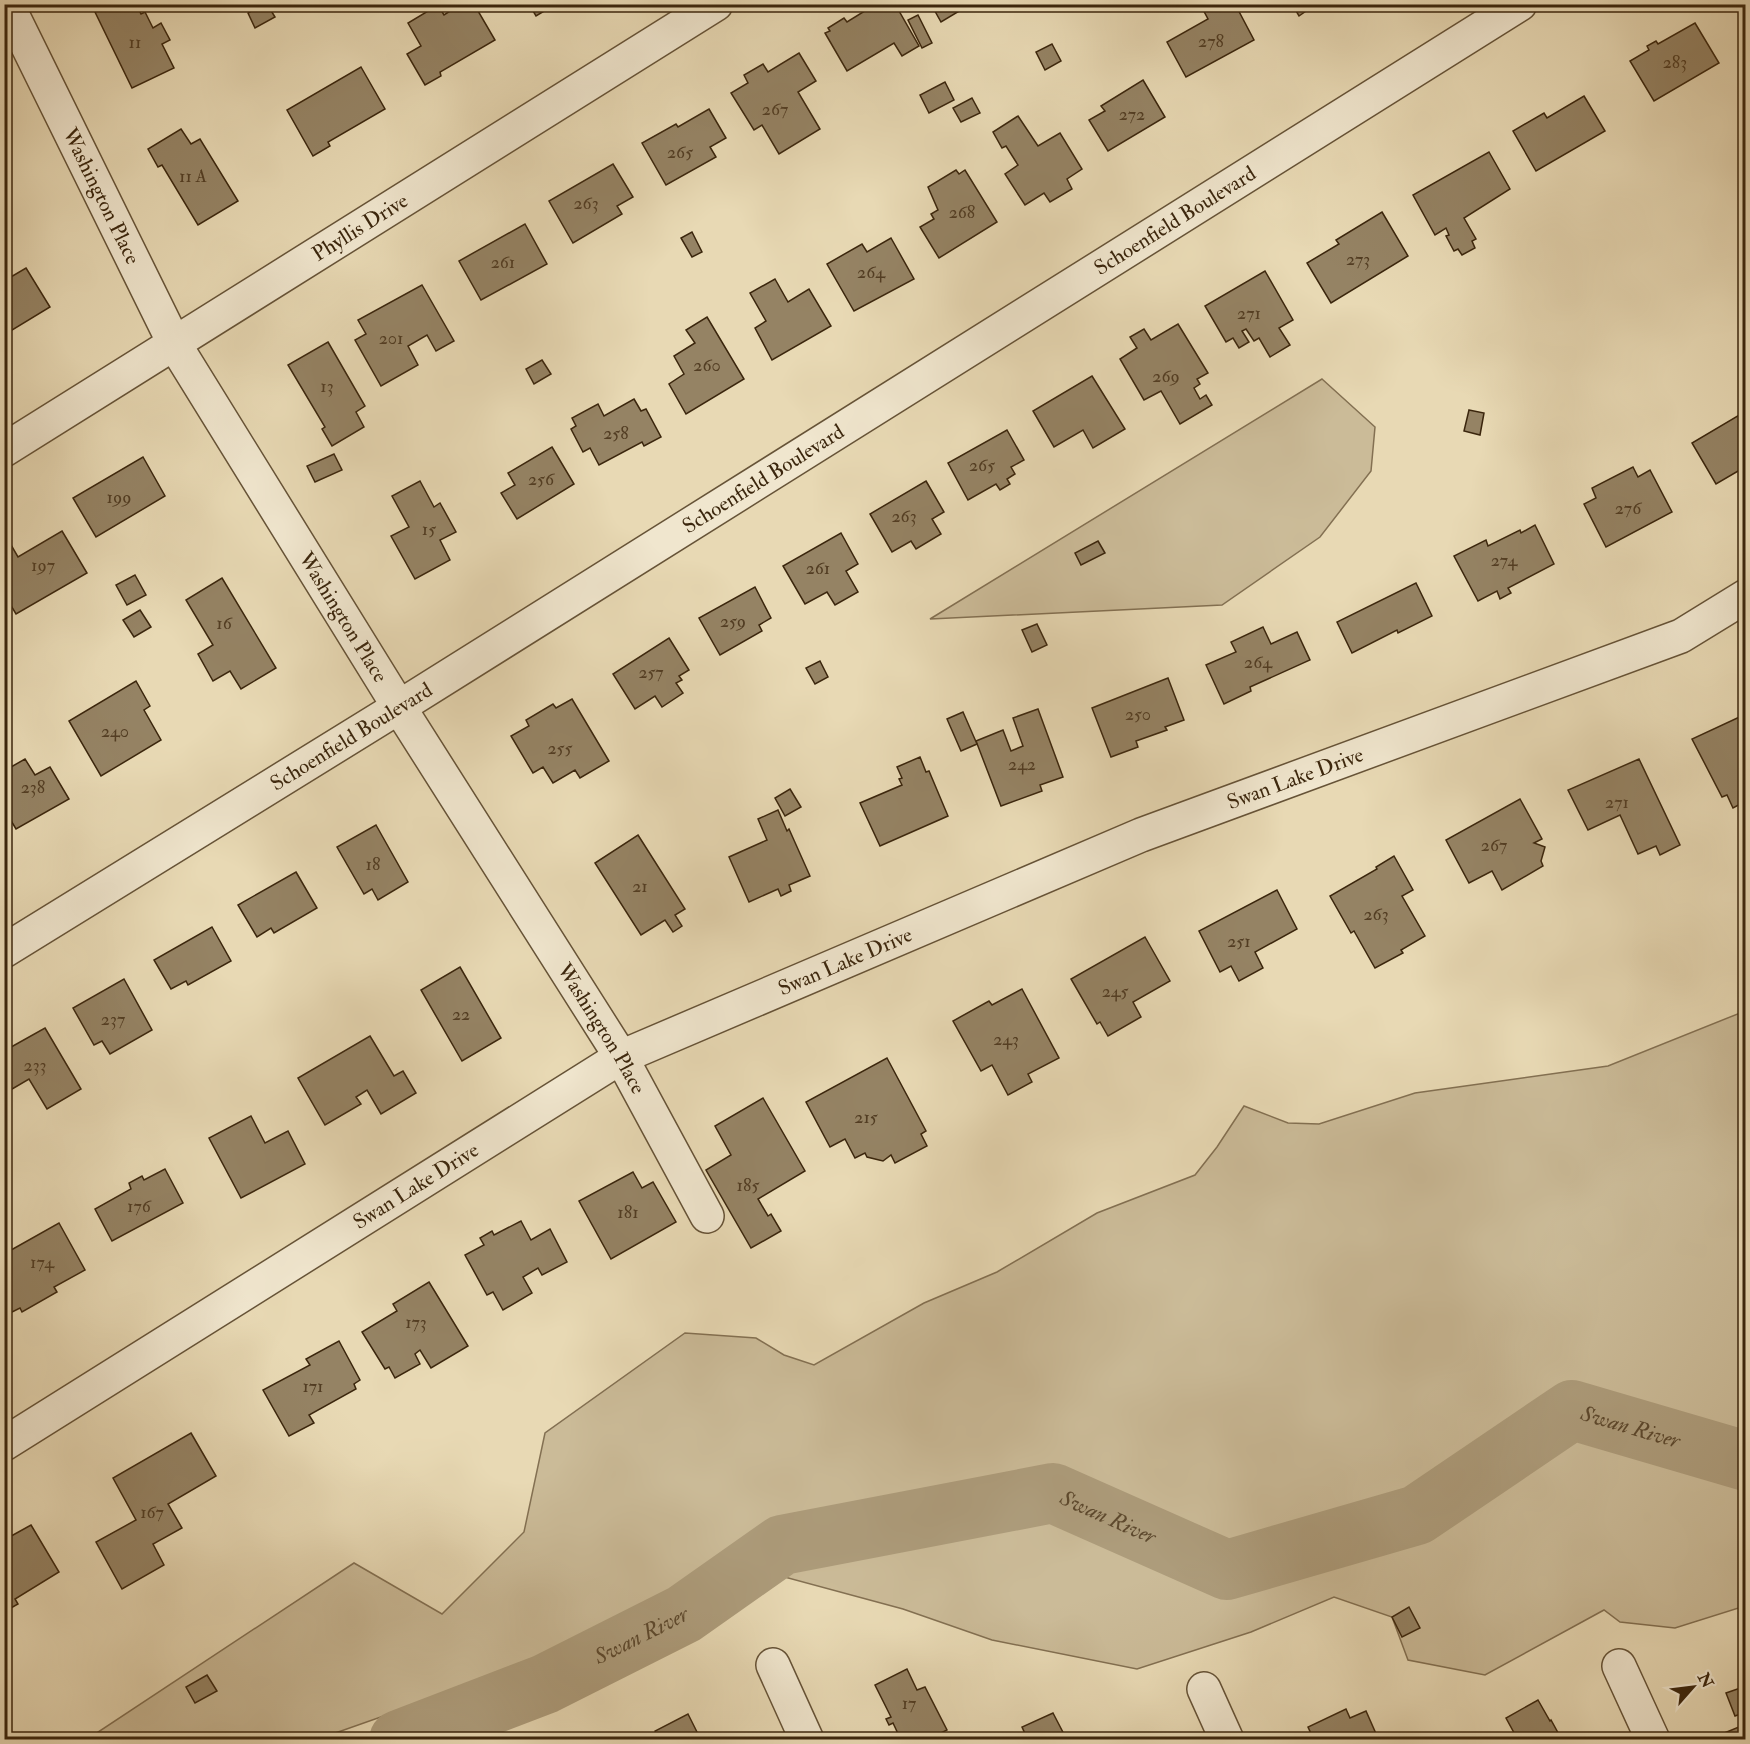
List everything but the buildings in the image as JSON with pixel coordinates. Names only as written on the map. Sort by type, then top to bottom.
[{"type":"street","name":"Washington Place","points":[[7,4],[175,345],[399,707],[621,1057],[707,1216]]},
{"type":"street","name":"Phyllis Drive","points":[[4,450],[716,4]]},
{"type":"street","name":"Schoenfield Boulevard","points":[[4,951],[399,707],[1520,4]]},
{"type":"street","name":"Swan Lake Drive","points":[[4,1444],[621,1057],[1141,835],[1682,636],[1746,596]]},
{"type":"street","points":[[773,1665],[807,1740]]},
{"type":"street","points":[[1619,1666],[1653,1740]]},
{"type":"street","points":[[1204,1689],[1227,1740]]},
{"type":"shaded area","points":[[1322,379],[1375,427],[1371,471],[1320,537],[1222,605],[930,619]]},
{"type":"shaded area","points":[[1745,1011],[1745,1606],[1675,1628],[1620,1622],[1604,1610],[1485,1675],[1408,1660],[1392,1617],[1334,1597],[1251,1632],[1137,1669],[992,1640],[903,1609],[781,1576],[314,1740],[86,1740],[354,1563],[442,1614],[524,1532],[545,1433],[685,1333],[756,1338],[784,1355],[814,1365],[924,1303],[997,1272],[1097,1213],[1195,1175],[1244,1106],[1288,1123],[1319,1124],[1415,1093],[1608,1066]]},
{"type":"waterway","name":"Swan River","points":[[399,1740],[545,1684],[684,1614],[782,1545],[1053,1493],[1227,1570],[1417,1515],[1572,1410],[1746,1461]]}]
